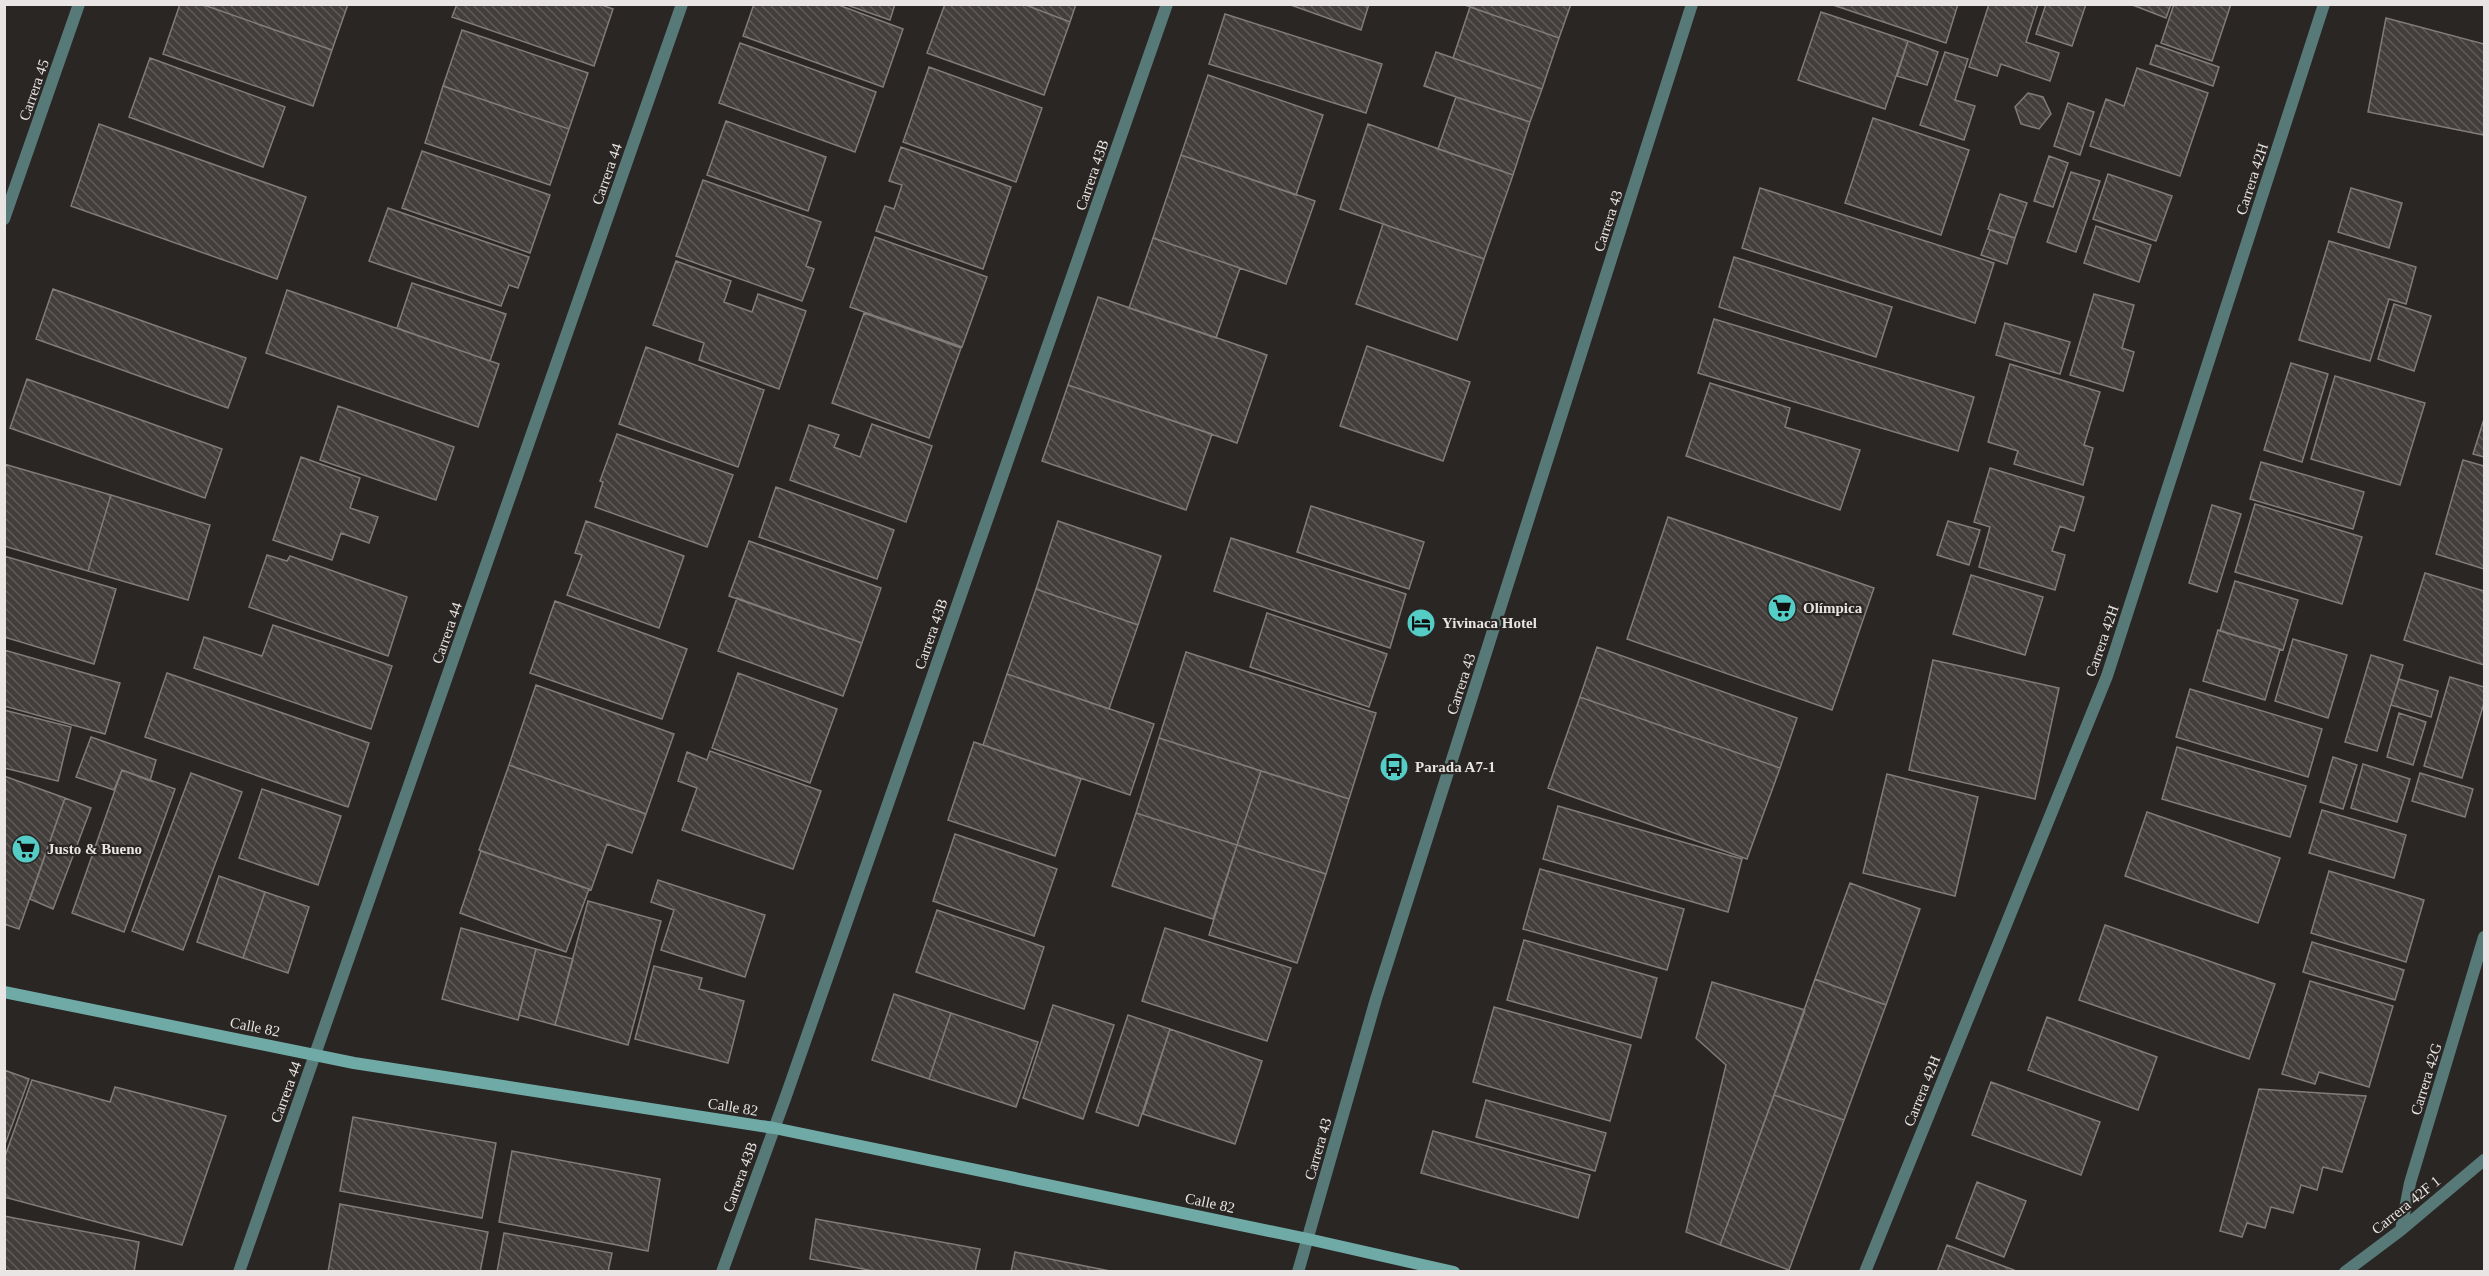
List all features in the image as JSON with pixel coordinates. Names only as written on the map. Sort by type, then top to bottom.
[{"type":"main road","name":"Calle 82","points":[[4,992],[315,1055],[774,1128],[1308,1239],[1454,1272]]},
{"type":"street","name":"Carrera 45","points":[[4,219],[79,4]]},
{"type":"street","name":"Carrera 44","points":[[239,1272],[682,4]]},
{"type":"street","name":"Carrera 43B","points":[[722,1272],[1167,4]]},
{"type":"street","name":"Carrera 43","points":[[1298,1272],[1376,999],[1692,4]]},
{"type":"street","name":"Carrera 42H","points":[[1864,1272],[2107,676],[2324,4]]},
{"type":"street","name":"Carrera 42G","points":[[2401,1230],[2410,1183],[2484,937]]},
{"type":"street","name":"Carrera 42F 1","points":[[2345,1272],[2401,1230],[2484,1160]]},
{"type":"building","points":[[180,4],[201,4],[332,50],[313,106],[163,54]]},
{"type":"building","points":[[201,4],[348,4],[332,50]]},
{"type":"building","points":[[457,4],[599,4],[613,9],[594,66],[452,17]]},
{"type":"building","points":[[754,4],[836,4],[903,29],[883,87],[743,36]]},
{"type":"building","points":[[844,4],[895,4],[890,20]]},
{"type":"building","points":[[945,4],[1023,4],[1070,22],[1044,95],[927,53]]},
{"type":"building","points":[[1023,4],[1076,4],[1070,22]]},
{"type":"building","points":[[1288,4],[1369,4],[1361,30]]},
{"type":"building","points":[[1462,4],[1571,4],[1559,38]]},
{"type":"building","points":[[1830,4],[1958,4],[1946,43]]},
{"type":"building","points":[[1989,4],[2038,4],[2026,42],[2059,53],[2050,81],[2001,64],[1997,76],[1969,67]]},
{"type":"building","points":[[2046,4],[2086,4],[2072,46],[2036,34]]},
{"type":"building","points":[[2130,4],[2171,4],[2166,18]]},
{"type":"building","points":[[2174,4],[2231,4],[2212,61],[2161,43]]},
{"type":"building","points":[[1470,7],[1559,38],[1542,89],[1453,58]]},
{"type":"building","points":[[1821,12],[1908,41],[1885,109],[1798,80]]},
{"type":"building","points":[[1225,14],[1382,64],[1366,113],[1209,64]]},
{"type":"building","points":[[2386,18],[2484,44],[2484,135],[2368,112]]},
{"type":"building","points":[[462,30],[588,73],[569,129],[443,86]]},
{"type":"building","points":[[1908,41],[1938,52],[1927,85],[1897,76]]},
{"type":"building","points":[[740,43],[876,92],[855,152],[719,103]]},
{"type":"building","points":[[2156,45],[2219,67],[2213,86],[2150,64]]},
{"type":"building","points":[[1436,52],[1542,89],[1530,122],[1424,86]]},
{"type":"building","points":[[1945,52],[1968,59],[1955,100],[1975,106],[1964,140],[1920,125]]},
{"type":"building","points":[[150,58],[285,107],[263,167],[129,117]]},
{"type":"building","points":[[929,67],[1042,108],[1016,182],[903,142]]},
{"type":"building","points":[[2137,68],[2208,93],[2180,176],[2090,146],[2106,99],[2124,106]]},
{"type":"building","points":[[1208,75],[1323,115],[1296,195],[1181,155]]},
{"type":"building","points":[[443,86],[569,129],[550,185],[425,143]]},
{"type":"building","points":[[2028,93],[2043,97],[2051,114],[2039,129],[2021,124],[2015,107]]},
{"type":"building","points":[[1456,97],[1530,122],[1513,175],[1438,149]]},
{"type":"building","points":[[2068,103],[2094,112],[2080,155],[2054,146]]},
{"type":"building","points":[[1873,118],[1969,150],[1941,235],[1845,203]]},
{"type":"building","points":[[726,121],[826,157],[808,211],[707,175]]},
{"type":"building","points":[[99,124],[306,197],[277,279],[71,206]]},
{"type":"building","points":[[1368,124],[1513,175],[1484,259],[1340,209]]},
{"type":"building","points":[[901,147],[1011,187],[983,269],[876,231],[885,206],[894,209],[902,185],[889,181]]},
{"type":"building","points":[[422,151],[550,195],[530,253],[402,208]]},
{"type":"building","points":[[1181,155],[1315,201],[1286,284],[1153,238]]},
{"type":"building","points":[[2049,156],[2068,163],[2053,207],[2034,201]]},
{"type":"building","points":[[2071,172],[2100,181],[2076,252],[2047,242]]},
{"type":"building","points":[[2108,174],[2172,196],[2156,241],[2093,219]]},
{"type":"building","points":[[703,180],[821,222],[806,266],[814,269],[802,301],[676,256]]},
{"type":"building","points":[[1760,188],[1994,263],[1975,323],[1742,248]]},
{"type":"building","points":[[2351,188],[2402,203],[2389,248],[2338,232]]},
{"type":"building","points":[[2000,194],[2027,203],[2015,238],[1988,229]]},
{"type":"building","points":[[388,208],[529,257],[518,288],[509,285],[501,306],[369,261]]},
{"type":"building","points":[[1383,224],[1484,259],[1457,340],[1356,304]]},
{"type":"building","points":[[2096,226],[2151,245],[2139,282],[2084,263]]},
{"type":"building","points":[[1990,230],[2015,238],[2007,264],[1981,255]]},
{"type":"building","points":[[875,237],[987,277],[962,347],[850,307]]},
{"type":"building","points":[[1153,238],[1240,268],[1216,338],[1129,308]]},
{"type":"building","points":[[2329,241],[2416,267],[2406,304],[2389,299],[2370,361],[2299,340]]},
{"type":"building","points":[[1734,257],[1892,307],[1876,357],[1719,307]]},
{"type":"building","points":[[676,261],[731,281],[724,302],[752,312],[758,294],[806,311],[779,389],[699,360],[704,343],[653,325]]},
{"type":"building","points":[[412,283],[506,314],[490,361],[397,328]]},
{"type":"building","points":[[53,289],[246,358],[228,408],[36,339]]},
{"type":"building","points":[[287,290],[499,364],[478,427],[266,353]]},
{"type":"building","points":[[2094,294],[2134,305],[2122,348],[2134,352],[2123,391],[2070,375]]},
{"type":"building","points":[[1098,297],[1267,355],[1237,443],[1068,385]]},
{"type":"building","points":[[2394,304],[2431,316],[2414,371],[2378,359]]},
{"type":"building","points":[[864,313],[961,348],[929,438],[832,403]]},
{"type":"building","points":[[1714,319],[1974,397],[1958,451],[1698,373]]},
{"type":"building","points":[[2005,323],[2070,342],[2060,374],[1996,355]]},
{"type":"building","points":[[1367,346],[1470,382],[1443,461],[1340,426]]},
{"type":"building","points":[[646,347],[764,390],[738,467],[619,424]]},
{"type":"building","points":[[2291,363],[2328,374],[2302,462],[2264,450]]},
{"type":"building","points":[[2010,364],[2100,392],[2084,445],[2093,448],[2083,485],[2014,464],[2018,451],[1988,442]]},
{"type":"building","points":[[2335,376],[2425,403],[2400,485],[2311,459]]},
{"type":"building","points":[[27,379],[222,449],[205,498],[10,428]]},
{"type":"building","points":[[1710,383],[1790,408],[1785,427],[1860,450],[1840,510],[1686,456]]},
{"type":"building","points":[[1068,385],[1212,434],[1186,510],[1042,461]]},
{"type":"building","points":[[338,406],[454,447],[436,500],[320,460]]},
{"type":"building","points":[[2484,419],[2484,457],[2473,454]]},
{"type":"building","points":[[872,424],[932,446],[906,522],[790,480],[809,425],[839,435],[834,447],[860,457]]},
{"type":"building","points":[[617,434],[733,475],[707,547],[595,507],[603,482],[600,481]]},
{"type":"building","points":[[301,457],[360,478],[350,508],[378,517],[369,543],[341,533],[332,560],[273,540]]},
{"type":"building","points":[[2463,460],[2484,466],[2484,569],[2436,554]]},
{"type":"building","points":[[2261,462],[2364,492],[2353,529],[2250,499]]},
{"type":"building","points":[[4,464],[111,495],[88,571],[4,546]]},
{"type":"building","points":[[1990,468],[2084,497],[2074,531],[2060,526],[2052,551],[2065,555],[2055,590],[1979,567],[1990,527],[1974,522]]},
{"type":"building","points":[[776,487],[894,530],[877,579],[759,537]]},
{"type":"building","points":[[111,495],[210,525],[188,600],[88,571]]},
{"type":"building","points":[[2255,504],[2362,537],[2342,604],[2235,572]]},
{"type":"building","points":[[2212,505],[2241,514],[2217,592],[2189,583]]},
{"type":"building","points":[[1311,506],[1424,542],[1409,589],[1297,552]]},
{"type":"building","points":[[1668,517],[1874,588],[1832,710],[1627,639]]},
{"type":"building","points":[[586,521],[684,556],[659,628],[567,595],[582,555],[575,553]]},
{"type":"building","points":[[1058,521],[1161,556],[1138,625],[1036,589]]},
{"type":"building","points":[[1948,521],[1980,530],[1969,565],[1937,555]]},
{"type":"building","points":[[1231,538],[1406,594],[1390,648],[1214,591]]},
{"type":"building","points":[[749,541],[881,588],[862,643],[729,596]]},
{"type":"building","points":[[267,555],[287,561],[290,556],[407,597],[388,656],[249,607]]},
{"type":"building","points":[[4,556],[116,589],[94,664],[4,637]]},
{"type":"building","points":[[2425,573],[2484,591],[2484,665],[2404,640]]},
{"type":"building","points":[[1971,575],[2043,597],[2025,655],[1953,634]]},
{"type":"building","points":[[2235,581],[2298,600],[2283,650],[2220,631]]},
{"type":"building","points":[[1036,589],[1138,625],[1109,709],[1007,674]]},
{"type":"building","points":[[737,598],[862,643],[843,696],[718,651]]},
{"type":"building","points":[[555,601],[687,649],[662,719],[530,673]]},
{"type":"building","points":[[1267,613],[1387,654],[1369,707],[1250,667]]},
{"type":"building","points":[[273,625],[392,666],[371,729],[194,668],[204,637],[262,656]]},
{"type":"building","points":[[2218,630],[2280,649],[2265,700],[2203,681]]},
{"type":"building","points":[[2293,639],[2347,655],[2328,718],[2275,701]]},
{"type":"building","points":[[1597,647],[1797,718],[1780,768],[1580,697]]},
{"type":"building","points":[[4,650],[120,683],[105,734],[4,706]]},
{"type":"building","points":[[1186,652],[1376,713],[1349,799],[1159,738]]},
{"type":"building","points":[[2371,655],[2403,665],[2377,751],[2345,742]]},
{"type":"building","points":[[1933,660],[2059,688],[2035,799],[1909,770]]},
{"type":"building","points":[[167,673],[369,743],[348,807],[145,737]]},
{"type":"building","points":[[738,673],[837,709],[810,783],[712,748]]},
{"type":"building","points":[[1007,674],[1154,724],[1130,795],[983,745]]},
{"type":"building","points":[[2450,677],[2484,687],[2484,703],[2462,778],[2424,766]]},
{"type":"building","points":[[2399,679],[2438,691],[2431,717],[2391,705]]},
{"type":"building","points":[[536,685],[674,734],[646,814],[509,765]]},
{"type":"building","points":[[2190,689],[2322,729],[2308,777],[2176,737]]},
{"type":"building","points":[[1580,697],[1780,768],[1747,859],[1548,788]]},
{"type":"building","points":[[4,710],[71,727],[58,781],[4,768]]},
{"type":"building","points":[[2399,713],[2426,722],[2413,765],[2387,757]]},
{"type":"building","points":[[91,737],[156,760],[150,781],[122,770],[114,790],[76,777]]},
{"type":"building","points":[[1159,738],[1261,771],[1237,845],[1136,813]]},
{"type":"building","points":[[974,742],[1081,779],[1055,856],[948,820]]},
{"type":"building","points":[[2177,747],[2306,786],[2290,837],[2162,799]]},
{"type":"building","points":[[710,751],[821,791],[793,869],[682,830],[697,788],[678,781],[687,752],[707,760]]},
{"type":"building","points":[[2333,757],[2357,765],[2343,809],[2320,802]]},
{"type":"building","points":[[2363,764],[2410,779],[2397,822],[2351,808]]},
{"type":"building","points":[[509,765],[646,814],[632,853],[607,844],[591,890],[479,850]]},
{"type":"building","points":[[122,770],[175,789],[124,932],[72,913]]},
{"type":"building","points":[[1261,771],[1349,799],[1326,874],[1237,845]]},
{"type":"building","points":[[191,773],[242,792],[183,950],[132,931]]},
{"type":"building","points":[[2420,773],[2473,789],[2465,817],[2412,801]]},
{"type":"building","points":[[1887,774],[1978,797],[1955,896],[1863,873]]},
{"type":"building","name":"Justo & Bueno","points":[[4,776],[65,798],[19,929],[4,924]]},
{"type":"building","points":[[262,789],[341,816],[318,885],[239,858]]},
{"type":"building","points":[[65,798],[91,808],[53,909],[30,899]]},
{"type":"building","points":[[1558,806],[1742,859],[1728,912],[1543,859]]},
{"type":"building","points":[[2322,810],[2406,835],[2394,878],[2309,853]]},
{"type":"building","points":[[2147,812],[2280,858],[2258,923],[2125,876]]},
{"type":"building","points":[[1136,813],[1237,845],[1213,919],[1112,886]]},
{"type":"building","points":[[955,834],[1057,869],[1034,936],[933,901]]},
{"type":"building","points":[[1237,845],[1326,874],[1297,963],[1209,935]]},
{"type":"building","points":[[481,851],[589,889],[566,952],[460,913]]},
{"type":"building","points":[[1540,869],[1684,909],[1667,970],[1523,929]]},
{"type":"building","points":[[2329,871],[2424,900],[2406,962],[2311,933]]},
{"type":"building","points":[[219,876],[265,892],[243,958],[197,942]]},
{"type":"building","points":[[658,880],[765,915],[745,977],[661,950],[674,910],[651,902]]},
{"type":"building","points":[[1850,883],[1920,909],[1886,1005],[1815,979]]},
{"type":"building","points":[[265,892],[309,907],[288,973],[243,958]]},
{"type":"building","points":[[588,901],[661,921],[628,1045],[555,1025]]},
{"type":"building","points":[[937,910],[1044,947],[1024,1009],[916,972]]},
{"type":"building","points":[[2105,925],[2275,984],[2249,1059],[2079,1000]]},
{"type":"building","points":[[461,928],[536,949],[518,1020],[442,999]]},
{"type":"building","points":[[1165,928],[1291,968],[1267,1041],[1142,1001]]},
{"type":"building","points":[[1524,940],[1657,978],[1641,1038],[1507,1000]]},
{"type":"building","points":[[2312,942],[2404,970],[2395,1000],[2303,972]]},
{"type":"building","points":[[536,949],[573,959],[555,1025],[519,1015]]},
{"type":"building","points":[[654,966],[702,978],[699,989],[744,1001],[728,1063],[635,1039]]},
{"type":"building","points":[[1815,979],[1886,1005],[1844,1120],[1774,1095]]},
{"type":"building","points":[[2310,981],[2393,1006],[2369,1087],[2319,1072],[2315,1084],[2282,1074]]},
{"type":"building","points":[[1712,982],[1805,1010],[1720,1245],[1686,1232],[1726,1065],[1696,1038]]},
{"type":"building","points":[[894,994],[951,1013],[929,1079],[872,1060]]},
{"type":"building","points":[[1053,1005],[1114,1025],[1083,1119],[1023,1098]]},
{"type":"building","points":[[1494,1007],[1631,1045],[1610,1121],[1473,1082]]},
{"type":"building","points":[[951,1013],[1038,1042],[1016,1107],[929,1079]]},
{"type":"building","points":[[1128,1015],[1170,1029],[1138,1126],[1096,1112]]},
{"type":"building","points":[[2047,1017],[2157,1057],[2138,1110],[2028,1070]]},
{"type":"building","points":[[1170,1029],[1262,1061],[1235,1144],[1143,1114]]},
{"type":"building","points":[[4,1070],[29,1079],[4,1147]]},
{"type":"building","points":[[32,1080],[110,1102],[115,1087],[226,1116],[182,1245],[4,1197],[4,1159]]},
{"type":"building","points":[[1991,1082],[2100,1122],[2081,1175],[1972,1135]]},
{"type":"building","points":[[2259,1089],[2366,1096],[2342,1172],[2323,1167],[2317,1190],[2301,1185],[2293,1213],[2271,1207],[2265,1228],[2247,1223],[2242,1237],[2220,1231]]},
{"type":"building","points":[[1774,1095],[1844,1120],[1789,1270],[1720,1245]]},
{"type":"building","points":[[1486,1100],[1606,1133],[1595,1171],[1476,1137]]},
{"type":"building","points":[[353,1117],[496,1143],[482,1218],[340,1191]]},
{"type":"building","points":[[1433,1131],[1590,1175],[1578,1218],[1421,1173]]},
{"type":"building","points":[[512,1151],[660,1179],[648,1251],[499,1222]]},
{"type":"building","points":[[1977,1182],[2026,1201],[2004,1257],[1956,1238]]},
{"type":"building","points":[[340,1204],[488,1232],[480,1272],[328,1272]]},
{"type":"building","points":[[4,1216],[139,1242],[134,1272],[4,1272]]},
{"type":"building","points":[[816,1219],[980,1249],[975,1272],[879,1272],[810,1259]]},
{"type":"building","points":[[504,1233],[612,1253],[608,1272],[497,1272]]},
{"type":"building","points":[[1947,1245],[2014,1270],[2014,1272],[1937,1272]]},
{"type":"building","points":[[1015,1252],[1115,1272],[1011,1272]]},
{"type":"place","name":"Olímpica","points":[[1782,608]]},
{"type":"place","name":"Yivinaca Hotel","points":[[1421,623]]},
{"type":"place","name":"Parada A7-1","points":[[1394,767]]},
{"type":"place","name":"Justo & Bueno","points":[[26,849]]}]
